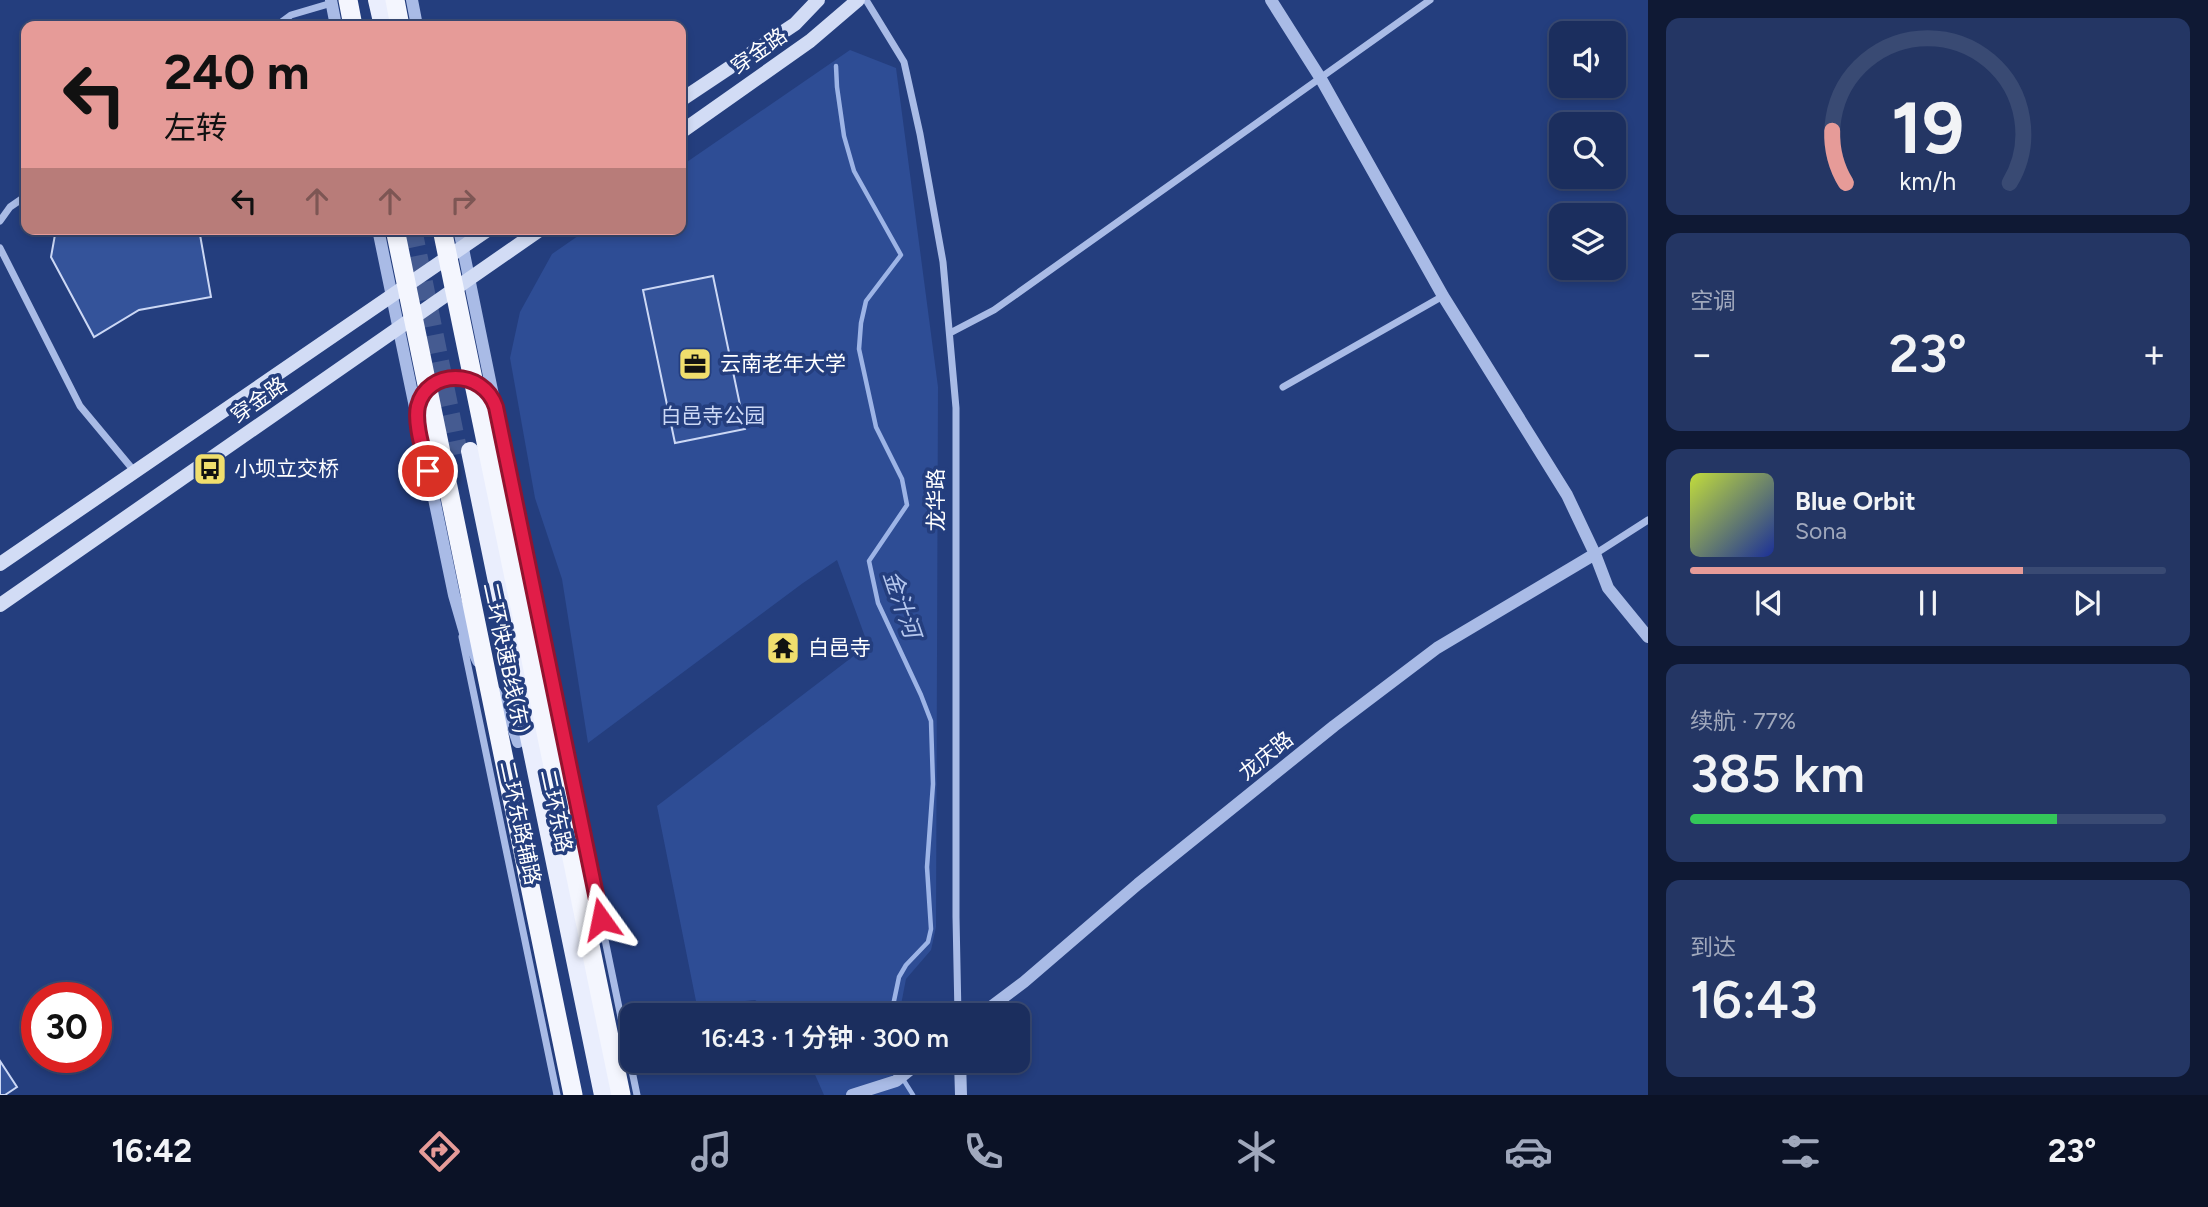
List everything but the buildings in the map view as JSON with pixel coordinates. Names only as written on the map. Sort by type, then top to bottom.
[{"type":"highway","points":[[395,0],[399,21]]},
{"type":"highway","points":[[410,0],[411,21]]},
{"type":"highway","points":[[335,1],[349,21]]},
{"type":"highway","name":"二环快速B线(东)","points":[[396,235],[573,1095]]},
{"type":"highway","points":[[443,235],[621,1095]]},
{"type":"main road","points":[[365,0],[370,21]]},
{"type":"main road","points":[[377,0],[382,21]]},
{"type":"main road","name":"穿金路","points":[[686,97],[795,24],[818,0]]},
{"type":"main road","name":"穿金路","points":[[686,128],[810,41],[858,0]]},
{"type":"main road","name":"穿金路","points":[[0,564],[480,235]]},
{"type":"main road","name":"穿金路","points":[[0,605],[532,235]]},
{"type":"main road","name":"二环东路","points":[[465,452],[524,741],[591,1095]]},
{"type":"main road","name":"二环东路","points":[[524,741],[603,1095]]},
{"type":"street","points":[[410,0],[416,21]]},
{"type":"street","name":"龙华路","points":[[866,0],[904,62],[941,249],[950,333],[956,408],[958,1003]]},
{"type":"street","points":[[1271,0],[1321,79],[1443,296],[1567,495],[1608,588],[1648,638]]},
{"type":"street","points":[[950,333],[994,310],[1430,0]]},
{"type":"street","points":[[283,21],[292,15],[335,1],[337,21]]},
{"type":"street","points":[[0,221],[10,207],[21,199]]},
{"type":"street","name":"二环东路辅路","points":[[379,235],[556,1095]]},
{"type":"street","points":[[460,235],[637,1095]]},
{"type":"street","points":[[0,248],[80,406],[135,472]]},
{"type":"street","points":[[1283,387],[1443,296]]},
{"type":"street","points":[[418,421],[417,412],[421,397],[432,386],[446,380],[461,378],[476,382],[489,391],[496,407]]},
{"type":"street","name":"龙庆路","points":[[996,1003],[1334,726],[1437,648],[1648,520]]},
{"type":"street","points":[[524,741],[536,660],[537,624],[531,581]]},
{"type":"street","points":[[454,595],[470,644],[524,741]]},
{"type":"street","points":[[852,1095],[896,1081],[905,1073]]},
{"type":"street","points":[[960,1073],[961,1095]]},
{"type":"green space","name":"白邑寺公园","points":[[850,50],[896,68],[938,387],[936,927],[931,950],[906,979],[901,1003],[759,1003],[755,1000],[696,1003],[657,806],[868,645],[837,560],[588,743],[562,579],[535,498],[510,358],[520,312],[552,254],[579,235],[686,235],[686,163]]},
{"type":"green space","points":[[814,1073],[903,1073],[913,1095],[824,1095]]},
{"type":"waterway","name":"金汁河","points":[[836,66],[844,136],[854,171],[901,255],[866,301],[861,323],[859,349],[876,427],[902,479],[907,505],[869,561],[878,603],[931,721],[933,784],[927,867],[931,929],[928,942],[906,965],[899,977],[894,1003]]},
{"type":"waterway","name":"金汁河","points":[[899,1073],[913,1095]]},
{"type":"tunnel","points":[[414,235],[459,454]]},
{"type":"place","name":"云南老年大学","points":[[695,364]]},
{"type":"place","name":"小坝立交桥","points":[[210,469]]},
{"type":"place","name":"白邑寺","points":[[783,648]]},
{"type":"route","points":[[428,471],[417,412],[421,397],[438,382],[453,378],[469,379],[483,386],[489,391],[496,407],[601,919]]}]
